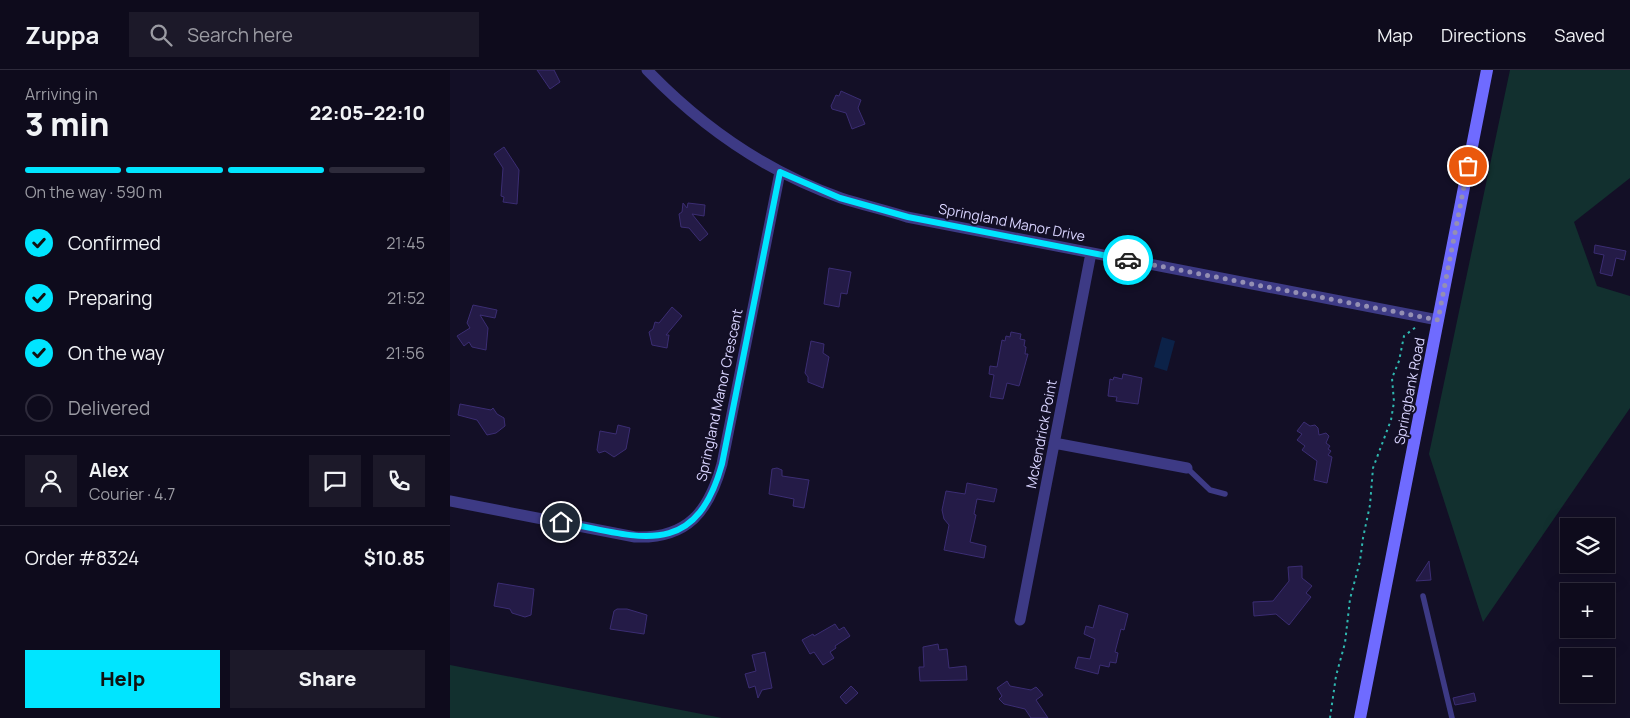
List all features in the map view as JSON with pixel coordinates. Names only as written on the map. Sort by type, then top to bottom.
[{"type":"street","name":"Springland Manor Drive","points":[[647,70],[703,122],[738,147],[780,172],[840,198],[908,217],[1091,254],[1433,318]]},
{"type":"street","name":"Springbank Road","points":[[1360,718],[1433,318],[1487,70]]},
{"type":"street","name":"Springland Manor Crescent","points":[[450,501],[635,537],[664,536],[696,518],[715,489],[722,464],[780,172]]},
{"type":"street","name":"Mckendrick Point","points":[[1020,620],[1091,254]]},
{"type":"street","points":[[1054,443],[1187,468]]},
{"type":"lane","points":[[1187,468],[1210,490],[1225,494]]},
{"type":"lane","points":[[1423,596],[1452,718]]},
{"type":"path","points":[[1330,718],[1335,682],[1345,643],[1350,599],[1360,561],[1362,538],[1370,505],[1373,468],[1391,420],[1394,402],[1392,378],[1398,364],[1404,336],[1433,318]]},
{"type":"green space","points":[[1510,70],[1630,70],[1630,178],[1574,222],[1597,286],[1630,296],[1630,408],[1483,622],[1429,454]]},
{"type":"green space","points":[[450,665],[722,718],[450,718]]},
{"type":"water","points":[[1162,337],[1175,341],[1167,371],[1154,367]]},
{"type":"building","points":[[537,70],[554,70],[560,82],[550,89]]},
{"type":"building","points":[[841,91],[861,100],[858,108],[865,124],[852,129],[846,113],[832,109],[831,106],[836,95],[839,96]]},
{"type":"building","points":[[504,147],[519,170],[517,204],[503,202],[504,197],[501,196],[503,168],[494,154]]},
{"type":"building","points":[[683,203],[687,208],[688,203],[705,205],[704,216],[692,214],[708,234],[700,241],[689,228],[681,227],[679,214],[682,212]]},
{"type":"building","points":[[1595,245],[1626,251],[1624,260],[1616,258],[1612,276],[1600,273],[1604,255],[1594,253]]},
{"type":"building","points":[[829,268],[851,272],[847,294],[841,293],[839,307],[824,304]]},
{"type":"building","points":[[473,305],[497,310],[495,318],[480,315],[488,328],[486,350],[472,347],[469,342],[464,346],[457,336],[470,328],[467,323]]},
{"type":"building","points":[[672,307],[682,316],[666,335],[669,335],[667,348],[652,345],[649,332],[653,329],[655,322],[659,323]]},
{"type":"building","points":[[1011,332],[1021,334],[1020,339],[1025,340],[1025,354],[1028,354],[1020,383],[1019,386],[1007,383],[1003,399],[990,397],[994,375],[989,374],[990,366],[997,367],[1002,340],[1005,341],[1006,336],[1010,337]]},
{"type":"building","points":[[811,341],[824,344],[823,353],[829,357],[823,388],[808,382],[808,377],[805,373]]},
{"type":"building","points":[[1123,374],[1142,378],[1138,404],[1116,401],[1117,397],[1108,396],[1110,379],[1113,380],[1114,377],[1122,379]]},
{"type":"building","points":[[460,404],[491,410],[493,408],[497,414],[504,418],[505,426],[496,433],[487,435],[477,420],[458,415]]},
{"type":"building","points":[[1304,422],[1310,426],[1315,425],[1318,428],[1319,435],[1326,433],[1329,436],[1326,443],[1330,446],[1328,449],[1331,451],[1328,455],[1332,457],[1327,483],[1314,480],[1317,461],[1302,450],[1305,446],[1297,440],[1302,434],[1297,431]]},
{"type":"building","points":[[618,425],[630,428],[626,449],[614,457],[605,451],[599,453],[597,450],[600,431],[616,434]]},
{"type":"building","points":[[772,469],[782,470],[782,476],[809,480],[804,508],[793,506],[794,499],[769,494]]},
{"type":"building","points":[[967,483],[997,489],[994,502],[977,499],[974,514],[976,515],[970,542],[986,546],[984,558],[944,550],[949,525],[944,519],[942,510],[946,491],[965,494]]},
{"type":"building","points":[[1429,561],[1431,580],[1416,581]]},
{"type":"building","points":[[1302,566],[1302,578],[1312,586],[1306,593],[1311,597],[1289,625],[1276,614],[1254,616],[1253,602],[1273,601],[1289,581],[1288,567]]},
{"type":"building","points":[[498,583],[534,589],[531,615],[525,617],[512,613],[510,609],[494,606]]},
{"type":"building","points":[[1099,605],[1128,614],[1124,630],[1121,629],[1115,652],[1118,653],[1116,663],[1110,662],[1109,667],[1100,665],[1098,674],[1075,668],[1078,657],[1090,659],[1095,639],[1084,634],[1086,626],[1093,628]]},
{"type":"building","points":[[617,609],[627,609],[647,615],[644,634],[610,629],[614,611]]},
{"type":"building","points":[[835,624],[839,630],[844,627],[850,636],[835,646],[836,648],[830,652],[834,658],[823,665],[814,652],[810,654],[802,640],[813,634],[814,636]]},
{"type":"building","points":[[938,644],[939,650],[947,649],[949,668],[966,666],[967,680],[920,681],[919,667],[924,667],[923,647]]},
{"type":"building","points":[[765,652],[772,688],[762,690],[758,698],[755,686],[749,688],[745,674],[756,671],[752,655]]},
{"type":"building","points":[[1007,681],[1010,686],[1031,690],[1036,687],[1043,695],[1036,700],[1048,718],[1031,718],[1025,709],[1004,704],[999,699],[1002,696],[997,688]]},
{"type":"building","points":[[851,686],[858,693],[846,704],[840,697]]},
{"type":"building","points":[[1474,693],[1476,701],[1455,705],[1453,698]]},
{"type":"way so far","points":[[1128,260],[1438,320],[1468,166]]},
{"type":"route","points":[[561,522],[635,537],[650,538],[673,533],[696,518],[707,504],[715,489],[722,464],[780,172],[840,198],[908,217],[1128,260]]}]
